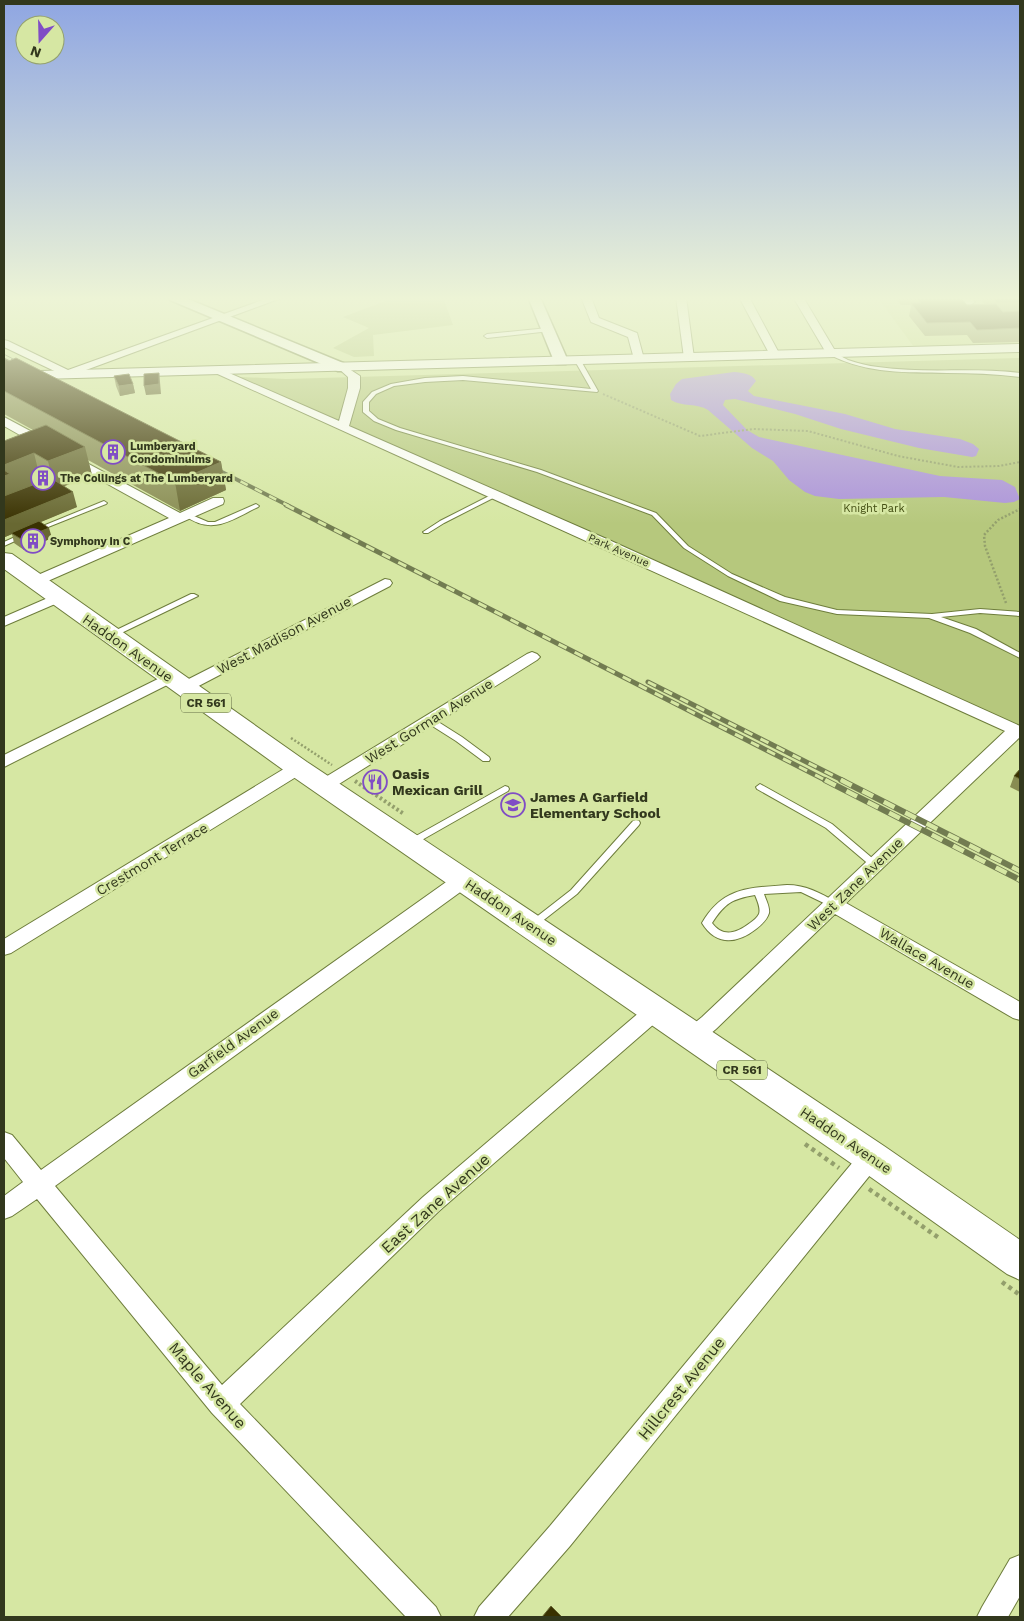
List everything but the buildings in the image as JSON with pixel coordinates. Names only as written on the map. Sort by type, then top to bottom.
[{"type":"main road","points":[[4,376],[134,373]]},
{"type":"main road","name":"Haddon Avenue","points":[[4,559],[298,768],[693,1036],[863,1168],[1008,1270]]},
{"type":"street","points":[[64,373],[71,373]]},
{"type":"street","name":"Park Avenue","points":[[220,373],[1019,729]]},
{"type":"street","points":[[343,428],[354,388],[354,376],[349,373]]},
{"type":"street","points":[[4,422],[183,517]]},
{"type":"street","points":[[31,453],[49,446]]},
{"type":"street","points":[[36,581],[218,501]]},
{"type":"street","name":"West Madison Avenue","points":[[4,762],[177,683],[385,583]]},
{"type":"street","points":[[4,622],[57,598]]},
{"type":"street","name":"West Gorman Avenue","points":[[325,785],[532,657]]},
{"type":"street","name":"West Zane Avenue","points":[[693,1036],[710,1023],[1019,729]]},
{"type":"street","name":"Crestmont Terrace","points":[[4,948],[298,768]]},
{"type":"street","name":"Garfield Avenue","points":[[4,1209],[463,880]]},
{"type":"street","name":"Wallace Avenue","points":[[833,904],[1020,1012]]},
{"type":"street","name":"East Zane Avenue","points":[[221,1404],[431,1204],[655,1010]]},
{"type":"street","name":"Maple Avenue","points":[[4,1142],[221,1404],[426,1617]]},
{"type":"street","name":"Hillcrest Avenue","points":[[489,1617],[560,1536],[863,1168]]},
{"type":"street","points":[[992,1617],[1020,1568]]},
{"type":"lane","points":[[585,373],[595,391]]},
{"type":"lane","points":[[993,373],[1020,374]]},
{"type":"lane","points":[[595,391],[463,378],[425,380],[393,385],[374,393],[366,402],[366,412],[376,420],[398,429],[539,472],[654,514],[686,547],[730,575],[783,598],[837,612],[930,616],[980,611],[1020,614]]},
{"type":"lane","points":[[426,532],[495,495]]},
{"type":"lane","points":[[4,544],[104,503]]},
{"type":"lane","points":[[183,517],[207,524],[216,524],[256,506]]},
{"type":"lane","points":[[109,635],[194,596]]},
{"type":"lane","points":[[930,616],[973,631],[1020,656]]},
{"type":"lane","points":[[429,720],[486,759]]},
{"type":"lane","points":[[760,787],[829,826],[875,865]]},
{"type":"lane","points":[[410,843],[505,789]]},
{"type":"lane","points":[[531,926],[574,892],[636,823]]},
{"type":"lane","points":[[759,892],[764,912],[762,919],[745,933],[736,937],[723,937],[710,928],[707,923],[709,918],[730,898],[759,892],[786,888],[801,889],[833,904]]},
{"type":"path","points":[[595,391],[700,436],[753,429],[808,431],[898,456],[958,467],[999,466],[1020,462]]},
{"type":"path","points":[[1009,613],[985,546],[984,535],[998,520],[1020,510]]},
{"type":"path","points":[[863,1168],[941,1240]]},
{"type":"path","points":[[1008,1270],[1020,1295]]},
{"type":"green space","name":"Knight Park","points":[[508,373],[1020,373],[1020,732],[237,380],[242,377],[286,379]]},
{"type":"shaded area","points":[[729,373],[746,374],[752,376],[756,381],[748,391],[754,396],[845,414],[895,429],[960,439],[973,444],[979,449],[976,456],[972,457],[919,448],[841,429],[795,414],[735,399],[725,400],[723,405],[747,430],[759,437],[940,476],[1002,480],[1015,487],[1020,499],[1005,503],[944,497],[839,499],[815,496],[805,492],[789,480],[773,461],[752,448],[708,410],[699,406],[680,404],[671,400],[670,394],[676,384],[682,379]]},
{"type":"railway","points":[[212,467],[289,506]]},
{"type":"railway","points":[[286,505],[827,781]]},
{"type":"railway","points":[[648,682],[844,781]]},
{"type":"railway","points":[[825,780],[1020,880]]},
{"type":"railway","points":[[841,780],[1020,871]]},
{"type":"place","name":"Lumberyard Condominuims","points":[[113,452]]},
{"type":"place","name":"The Collings at The Lumberyard","points":[[43,478]]},
{"type":"place","name":"Symphony in C","points":[[33,541]]},
{"type":"place","name":"Oasis Mexican Grill","points":[[375,782]]},
{"type":"place","name":"James A Garfield Elementary School","points":[[513,805]]}]
